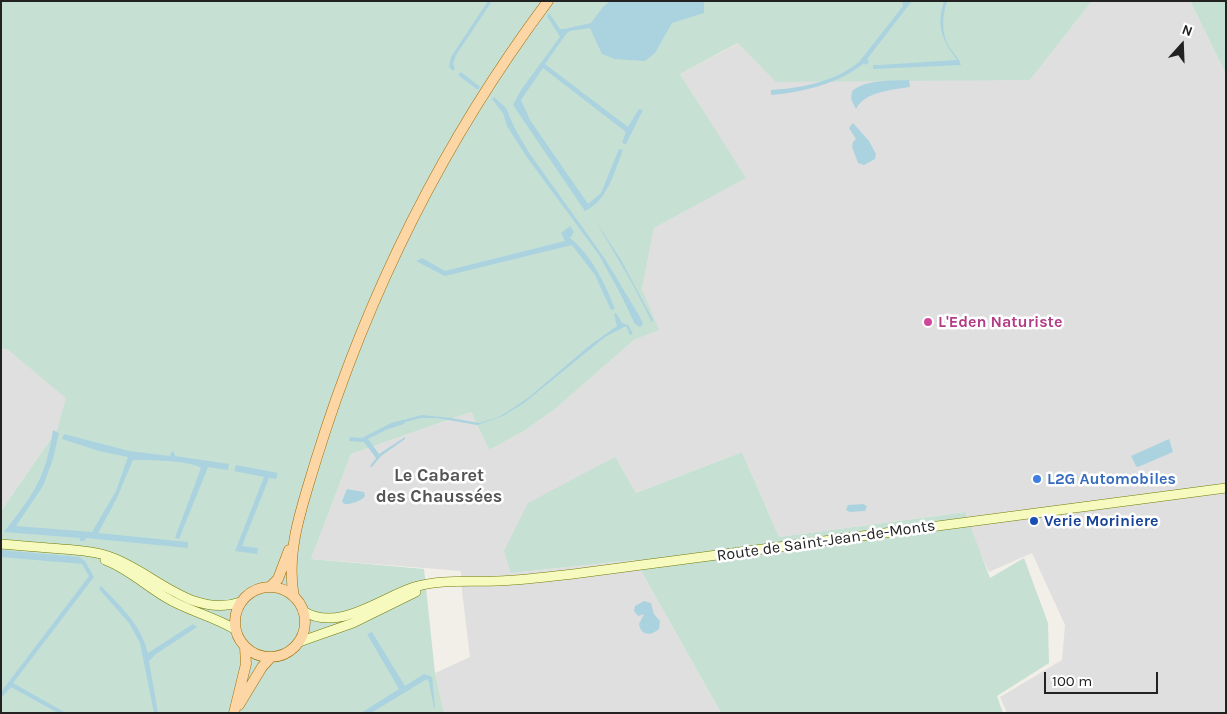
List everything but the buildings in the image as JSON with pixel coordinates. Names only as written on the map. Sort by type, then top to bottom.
[{"type":"main road","points":[[270,587],[281,573],[344,376],[393,257],[460,132],[492,81],[548,1]]},
{"type":"main road","name":"Route de Saint-Jean-de-Monts","points":[[391,600],[419,591],[426,586],[448,582],[517,580],[573,574],[1226,488]]},
{"type":"main road","points":[[294,597],[291,578],[296,530]]},
{"type":"main road","points":[[1,544],[74,550],[107,555],[125,562],[186,598],[222,606],[241,602]]},
{"type":"main road","points":[[74,550],[110,562],[139,579],[164,597],[236,630]]},
{"type":"main road","points":[[299,642],[305,626],[303,610],[294,597],[287,592],[270,587],[254,591],[241,602],[235,620],[239,639],[253,653],[271,657],[287,653],[299,642],[353,623],[391,600]]},
{"type":"main road","points":[[303,610],[317,617],[339,617],[391,600]]},
{"type":"main road","points":[[234,713],[246,664],[246,647]]},
{"type":"main road","points":[[234,713],[262,667],[271,657]]},
{"type":"shaded area","points":[[1092,1],[1190,1],[1226,74],[1226,713],[1007,713],[1000,697],[1062,660],[1065,625],[1032,553],[989,572],[969,529],[964,512],[779,537],[742,452],[636,493],[614,457],[511,573],[635,560],[721,713],[444,713],[435,673],[470,657],[461,571],[311,559],[351,454],[471,412],[489,450],[524,431],[555,409],[634,340],[658,330],[642,289],[654,228],[745,178],[680,74],[739,43],[1030,80]]},
{"type":"shaded area","points":[[1,348],[8,350],[67,398],[57,430],[1,511]]},
{"type":"green space","points":[[1,1],[1092,1],[1030,80],[776,82],[738,43],[680,74],[746,178],[654,228],[642,289],[659,330],[634,340],[555,409],[524,431],[489,450],[471,412],[351,454],[311,559],[424,569],[435,673],[444,713],[1,713],[1,511],[57,430],[66,398],[8,350],[1,348]]},
{"type":"green space","points":[[1190,1],[1226,1],[1226,74]]},
{"type":"green space","points":[[742,452],[779,537],[965,512],[990,578],[1024,558],[1048,623],[1049,663],[997,696],[1003,713],[721,713],[635,560],[511,573],[504,551],[528,503],[615,457],[636,493]]},
{"type":"water","points":[[488,1],[492,1],[456,55],[453,71],[449,67],[451,57]]},
{"type":"water","points":[[610,1],[704,1],[704,13],[672,23],[655,53],[645,61],[615,59],[602,54],[590,28],[570,31],[566,34],[545,64],[628,127],[639,109],[643,110],[626,144],[622,143],[626,132],[543,68],[521,100],[530,120],[588,204],[601,193],[619,149],[623,150],[605,193],[593,206],[585,211],[513,105],[521,90],[560,37],[547,16],[549,13],[560,29],[564,29],[591,23]]},
{"type":"water","points":[[902,1],[912,1],[867,59],[869,62],[866,65],[864,63],[832,82],[820,86],[796,92],[771,95],[771,90],[817,83],[850,69],[859,62],[903,6]]},
{"type":"water","points":[[944,1],[947,1],[943,19],[945,37],[961,65],[873,69],[873,65],[957,60],[944,39],[942,32],[941,18]]},
{"type":"water","points":[[461,72],[480,87],[478,90],[458,75]]},
{"type":"water","points":[[909,80],[910,87],[880,92],[866,98],[856,109],[851,99],[852,91],[865,84],[880,81]]},
{"type":"water","points":[[494,97],[506,108],[515,129],[530,154],[605,259],[640,317],[643,324],[640,327],[635,324],[599,255],[526,156],[507,126],[503,113],[492,99]]},
{"type":"water","points":[[853,123],[869,141],[876,154],[875,159],[864,165],[858,163],[852,147],[856,139],[849,128]]},
{"type":"water","points":[[595,220],[621,260],[653,320],[652,322],[632,283]]},
{"type":"water","points":[[570,226],[574,232],[570,238],[578,245],[597,270],[615,309],[611,310],[595,275],[572,245],[445,276],[416,261],[422,258],[445,271],[565,241],[561,233]]},
{"type":"water","points":[[616,313],[622,323],[628,325],[633,334],[630,335],[626,326],[605,337],[524,403],[503,416],[477,425],[437,418],[421,418],[405,422],[368,439],[379,454],[405,437],[405,439],[381,456],[372,467],[370,466],[376,458],[364,442],[349,441],[350,437],[362,438],[391,423],[422,415],[479,423],[496,418],[528,398],[589,346],[617,326],[614,314]]},
{"type":"water","points":[[53,430],[59,433],[53,459],[43,486],[16,526],[92,532],[116,491],[128,457],[99,451],[62,439],[64,434],[129,451],[170,456],[172,451],[175,456],[229,464],[228,470],[208,467],[179,539],[175,538],[201,468],[187,463],[133,460],[117,498],[98,533],[188,542],[188,548],[86,538],[84,541],[80,541],[80,538],[4,532],[37,485],[46,461]]},
{"type":"water","points":[[1169,439],[1173,452],[1138,467],[1136,466],[1131,456]]},
{"type":"water","points":[[236,465],[278,473],[276,479],[269,478],[242,546],[258,548],[257,554],[235,551],[264,477],[234,471]]},
{"type":"water","points":[[347,489],[364,492],[365,496],[361,500],[344,504],[342,501]]},
{"type":"water","points":[[863,504],[867,506],[865,511],[850,512],[846,510],[848,505]]},
{"type":"water","points":[[1,550],[79,557],[85,561],[94,577],[13,683],[66,713],[58,713],[11,687],[1,698],[1,692],[89,576],[82,564],[1,557]]},
{"type":"water","points":[[101,586],[135,624],[145,642],[148,653],[193,624],[197,627],[156,654],[149,661],[158,713],[154,713],[140,643],[129,623],[99,589]]},
{"type":"water","points":[[644,601],[651,603],[654,614],[660,621],[659,629],[650,634],[644,633],[640,628],[639,624],[644,614],[638,616],[634,611],[635,606]]},
{"type":"water","points":[[372,632],[405,686],[424,674],[432,677],[435,708],[427,679],[371,713],[361,713],[399,689],[367,634]]},
{"type":"place","name":"L'Eden Naturiste","points":[[928,322]]},
{"type":"place","name":"L2G Automobiles","points":[[1037,479]]},
{"type":"place","name":"Verie Moriniere","points":[[1034,521]]},
{"type":"district","name":"Le Cabaret des Chaussées","points":[[439,486]]}]
